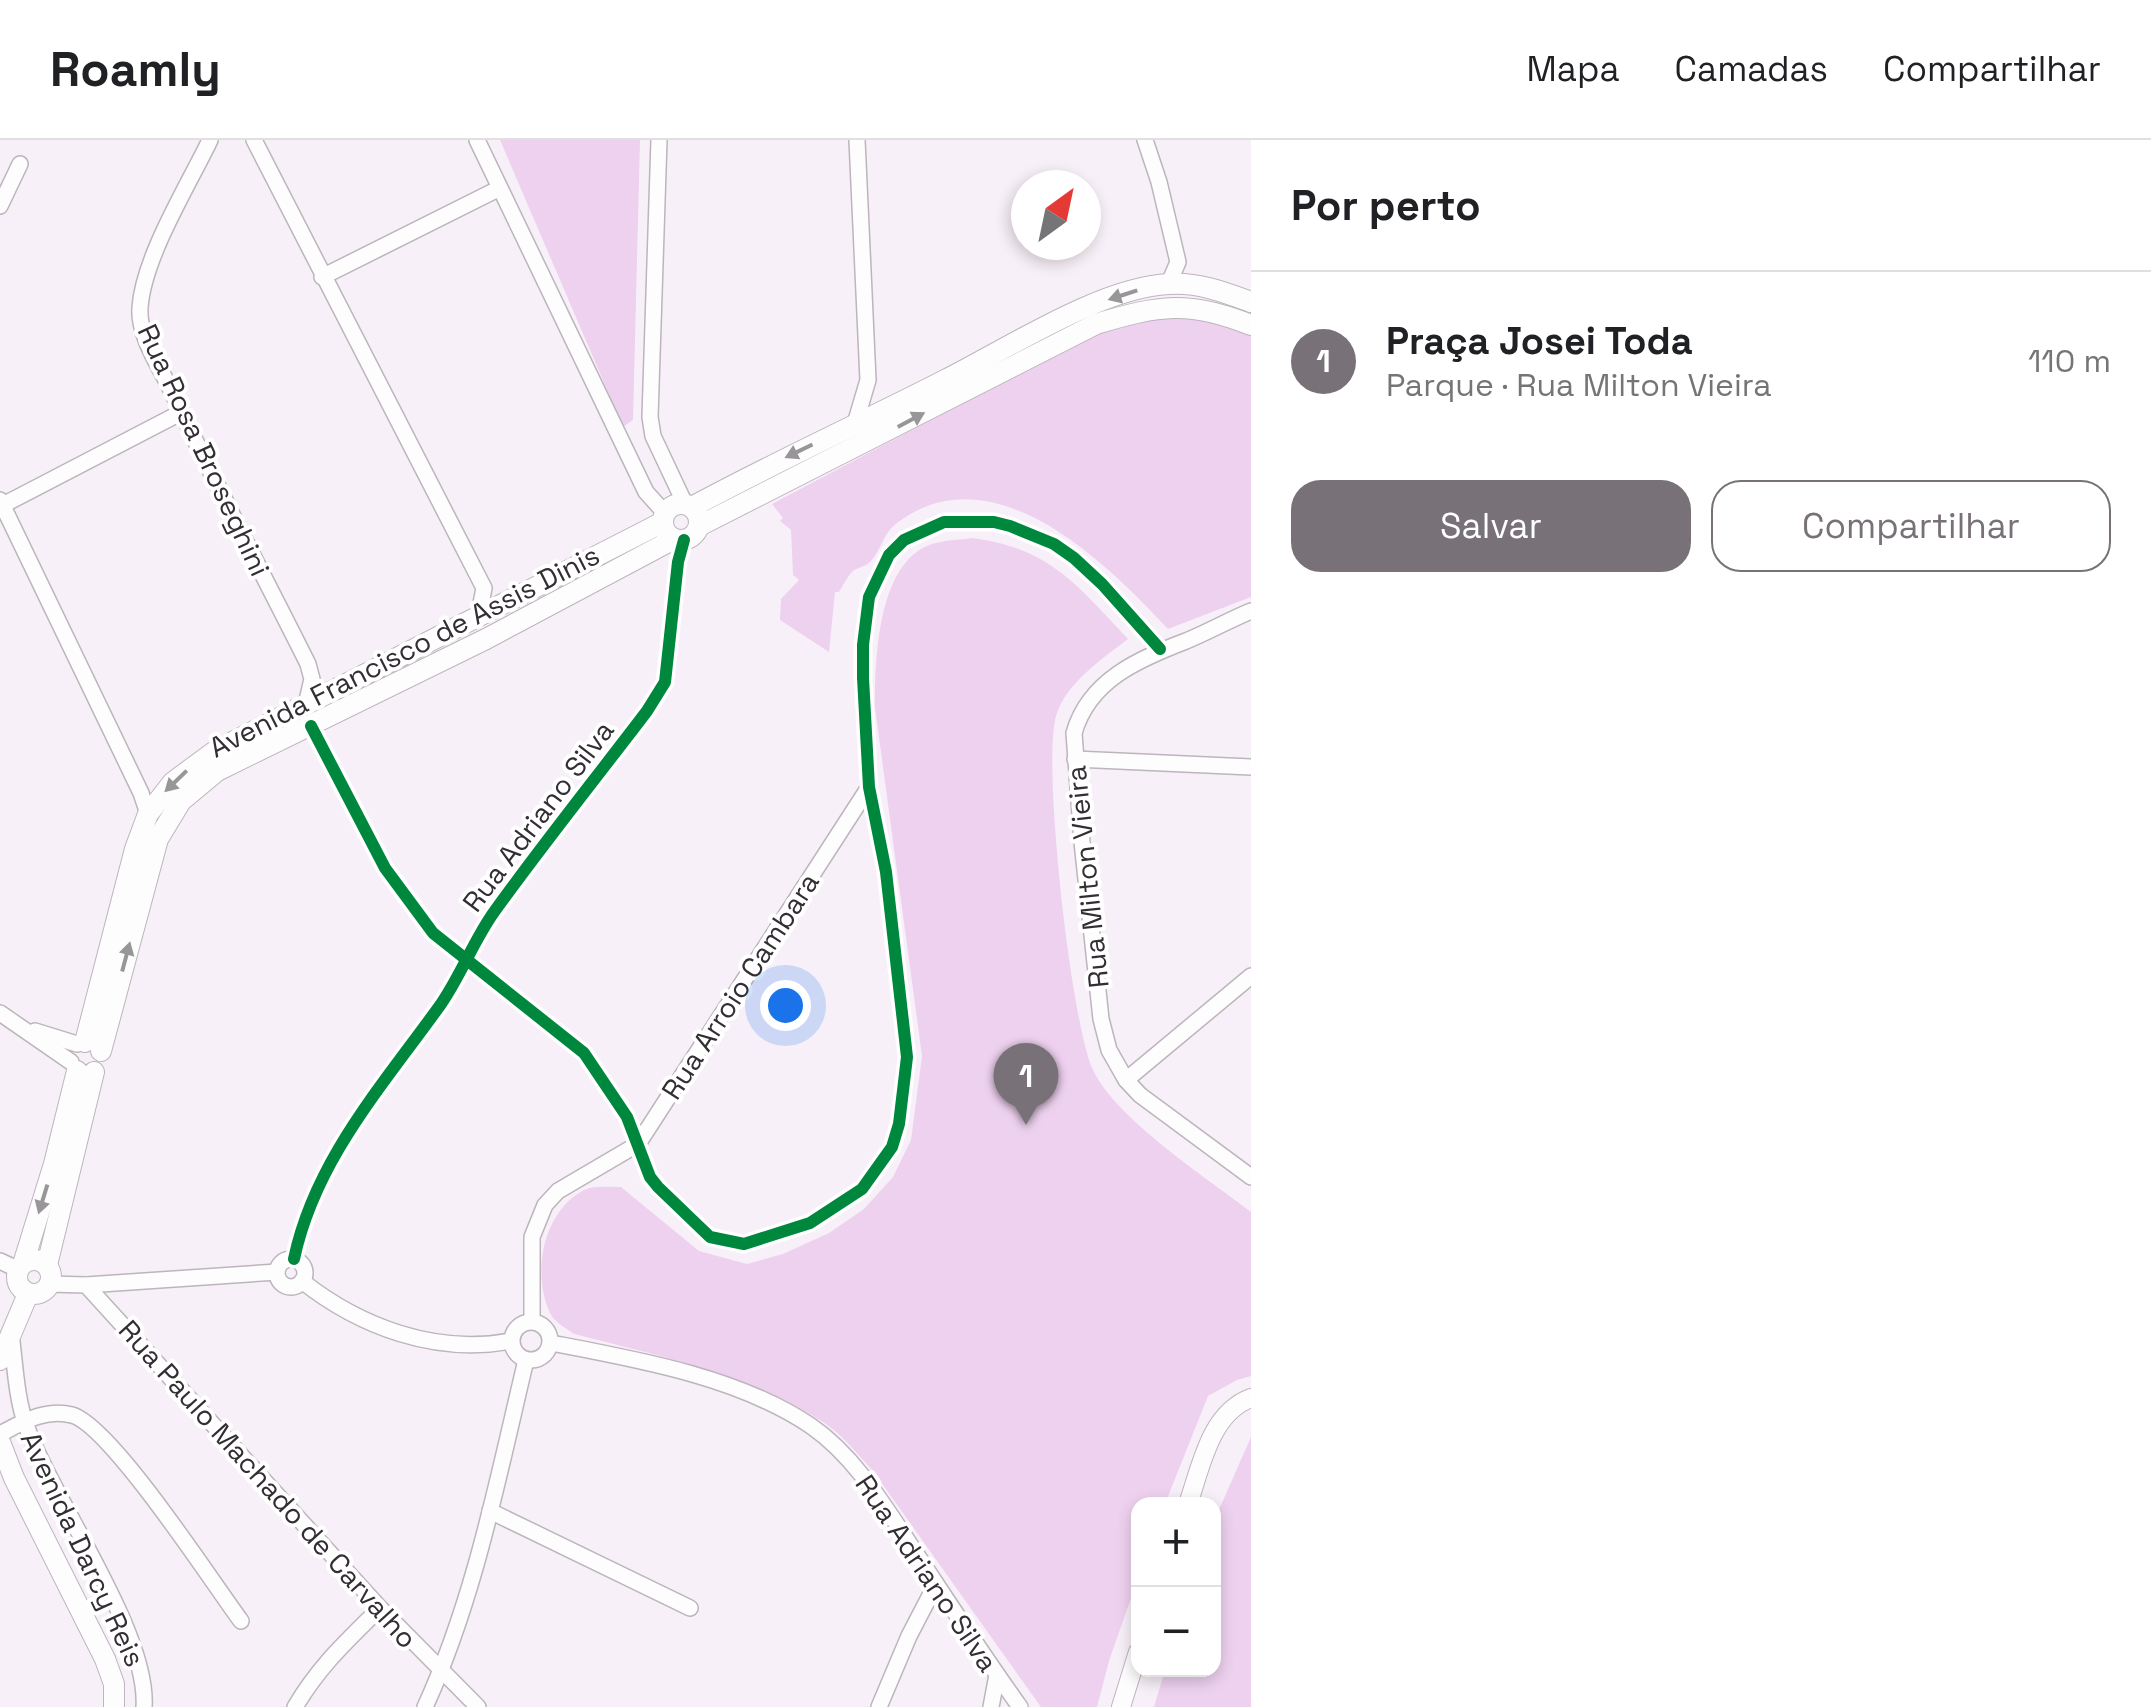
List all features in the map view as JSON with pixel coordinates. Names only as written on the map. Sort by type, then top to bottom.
[{"type":"main road","name":"Avenida Francisco de Assis Dinis","points":[[48,1275],[84,1057],[158,840],[182,802],[217,771],[486,639],[680,522],[855,424],[1030,334],[1112,297],[1169,284],[1200,285],[1251,302]]},
{"type":"main road","name":"Avenida Francisco de Assis Dinis","points":[[14,1264],[54,1164],[133,858],[148,814],[173,782],[192,766],[479,614],[1096,324],[1157,308],[1192,307],[1216,311],[1251,325]]},
{"type":"main road","points":[[40,1260],[48,1275],[38,1294],[28,1294],[20,1288],[14,1264],[40,1260]]},
{"type":"main road","points":[[0,1360],[28,1294]]},
{"type":"main road","name":"Avenida Darcy Reis","points":[[0,1442],[7,1475],[105,1659],[114,1684],[114,1707]]},
{"type":"street","name":"Rua Rosa Broseghini","points":[[210,140],[166,230],[141,294],[140,314],[145,335],[308,664],[312,680],[306,705]]},
{"type":"street","points":[[254,140],[484,588],[479,614]]},
{"type":"street","points":[[476,140],[638,476],[656,504],[680,522]]},
{"type":"street","points":[[659,140],[651,385],[653,436],[667,464],[680,522]]},
{"type":"street","points":[[855,424],[868,380],[857,140]]},
{"type":"street","points":[[1145,140],[1178,262],[1169,284]]},
{"type":"street","points":[[0,206],[20,164]]},
{"type":"street","points":[[322,278],[498,189]]},
{"type":"street","points":[[148,814],[123,754],[1,503],[182,412]]},
{"type":"street","points":[[622,444],[653,436]]},
{"type":"street","points":[[638,476],[667,464]]},
{"type":"street","name":"Rua Adriano Silva","points":[[294,1260],[302,1220],[326,1168],[444,999],[492,916],[665,682],[680,522]]},
{"type":"street","points":[[311,726],[385,868],[434,933],[584,1054],[627,1117],[658,1188],[710,1237],[732,1244],[764,1240],[810,1223],[862,1189],[892,1148],[900,1124],[906,1056],[886,872],[870,787],[862,645],[870,597],[889,555],[924,528],[944,522],[994,522],[1054,544],[1102,584],[1160,650]]},
{"type":"street","name":"Rua Milton Vieira","points":[[1251,611],[1160,650],[1112,676],[1085,708],[1074,733],[1101,1019],[1109,1050],[1126,1080],[1162,1112],[1251,1177]]},
{"type":"street","points":[[1075,760],[1251,768]]},
{"type":"street","name":"Rua Arroio Cambara","points":[[532,1321],[532,1237],[545,1205],[558,1191],[638,1144],[870,787]]},
{"type":"street","points":[[1126,1080],[1251,976]]},
{"type":"street","points":[[0,1014],[84,1057]]},
{"type":"street","points":[[294,1260],[302,1264],[305,1273],[302,1282],[286,1286],[279,1281],[277,1272],[280,1265],[294,1260]]},
{"type":"street","points":[[48,1275],[86,1285],[277,1272]]},
{"type":"street","points":[[302,1282],[340,1310],[376,1327],[460,1345],[510,1341]]},
{"type":"street","name":"Rua Paulo Machado de Carvalho","points":[[86,1285],[380,1608],[478,1707]]},
{"type":"street","points":[[532,1321],[549,1333],[550,1344],[546,1354],[537,1360],[526,1360],[515,1353],[510,1341],[514,1330],[532,1321]]},
{"type":"street","name":"Avenida Darcy Reis","points":[[11,1332],[24,1422],[134,1650],[145,1691],[144,1707]]},
{"type":"street","name":"Rua Adriano Silva","points":[[550,1344],[624,1356],[708,1380],[765,1402],[813,1427],[850,1462],[1020,1707]]},
{"type":"street","points":[[425,1707],[441,1672],[490,1510],[526,1360]]},
{"type":"street","points":[[1191,1497],[1214,1434],[1229,1410],[1251,1398]]},
{"type":"street","points":[[0,1434],[50,1412],[76,1416],[116,1452],[240,1621]]},
{"type":"street","points":[[490,1510],[690,1608]]},
{"type":"street","points":[[879,1707],[936,1584]]},
{"type":"street","points":[[295,1707],[338,1646],[380,1608]]},
{"type":"street","points":[[991,1707],[997,1675]]},
{"type":"street","points":[[1121,1707],[1131,1675]]},
{"type":"shaded area","points":[[500,140],[640,140],[633,420],[623,427]]},
{"type":"shaded area","points":[[1192,314],[1251,331],[1251,597],[1168,629],[1080,547],[1045,524],[1008,507],[971,499],[934,504],[893,527],[871,561],[852,572],[839,592],[835,592],[829,652],[780,620],[781,599],[799,580],[793,575],[791,530],[780,521],[783,518],[772,504],[1091,335],[1133,318]]},
{"type":"shaded area","points":[[972,538],[999,543],[1042,560],[1077,586],[1128,639],[1068,693],[1056,716],[1053,743],[1061,894],[1085,1044],[1093,1070],[1121,1108],[1164,1147],[1251,1212],[1251,1376],[1208,1396],[1168,1497],[1131,1497],[1131,1598],[1097,1707],[1041,1707],[873,1471],[830,1427],[794,1405],[734,1379],[574,1334],[552,1316],[542,1281],[544,1246],[550,1229],[568,1201],[586,1189],[621,1187],[699,1251],[747,1264],[783,1254],[829,1233],[864,1209],[893,1177],[911,1140],[922,1056],[875,708],[876,665],[883,615],[900,570],[914,554],[947,541]]},
{"type":"shaded area","points":[[1251,1437],[1251,1707],[1154,1707],[1163,1677],[1221,1677],[1221,1505]]},
{"type":"cycle path","points":[[311,726],[385,868],[433,933],[584,1053],[627,1117],[650,1177],[658,1187],[710,1237],[744,1244],[810,1223],[862,1189],[892,1147],[899,1124],[907,1057],[886,872],[869,787],[863,678],[869,597],[889,555],[904,540],[944,522],[994,522],[1010,526],[1054,544],[1074,558],[1160,649]]},
{"type":"cycle path","points":[[294,1259],[304,1223],[334,1156],[441,1004],[494,912],[665,682],[678,562],[684,540]]},
{"type":"place","name":"Praça Josei Toda","points":[[1026,1125]]}]
